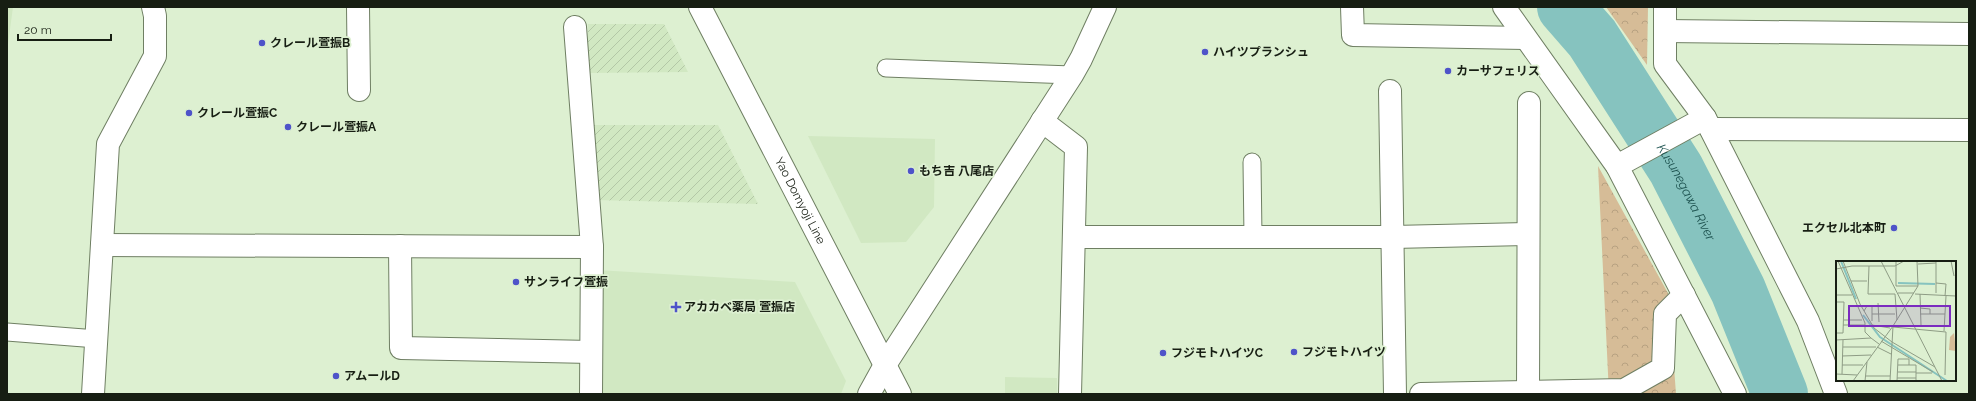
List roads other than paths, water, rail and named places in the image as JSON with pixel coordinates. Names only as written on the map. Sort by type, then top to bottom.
[{"type":"street","points":[[94,394],[108,144],[155,56],[155,16],[153,7]]},
{"type":"street","points":[[358,7],[359,90]]},
{"type":"street","name":"Yao Domyoji Line","points":[[700,7],[900,394]]},
{"type":"street","points":[[869,394],[885,365],[1072,75],[1105,7]]},
{"type":"street","points":[[1352,7],[1353,35],[1525,38]]},
{"type":"street","points":[[1504,7],[1617,166],[1735,394]]},
{"type":"street","points":[[1665,7],[1665,64],[1708,124],[1808,322],[1836,394]]},
{"type":"street","points":[[575,27],[592,247],[591,394]]},
{"type":"street","points":[[1665,31],[1969,34]]},
{"type":"street","points":[[1390,92],[1395,394]]},
{"type":"street","points":[[1528,392],[1529,103]]},
{"type":"street","points":[[1042,121],[1076,147],[1070,394]]},
{"type":"street","points":[[1617,166],[1708,124],[1969,130]]},
{"type":"street","points":[[1074,236],[1393,236],[1528,234]]},
{"type":"street","points":[[102,245],[592,247]]},
{"type":"street","points":[[400,246],[402,348],[591,352]]},
{"type":"street","points":[[1421,394],[1624,390],[1663,368],[1665,314],[1684,295]]},
{"type":"lane","points":[[886,68],[1072,75]]},
{"type":"lane","points":[[1252,162],[1253,236]]},
{"type":"lane","points":[[7,332],[97,339]]},
{"type":"waterway","name":"Kusunegawa River","points":[[1565,7],[1592,38],[1676,169],[1738,290],[1780,394]]},
{"type":"place","name":"クレール萱振B","points":[[262,43]]},
{"type":"place","name":"ハイツプランシュ","points":[[1205,52]]},
{"type":"place","name":"カーサフェリス","points":[[1448,71]]},
{"type":"place","name":"クレール萱振C","points":[[189,113]]},
{"type":"place","name":"クレール萱振A","points":[[288,127]]},
{"type":"place","name":"もち吉 八尾店","points":[[911,171]]},
{"type":"place","name":"エクセル北本町","points":[[1894,228]]},
{"type":"place","name":"サンライフ萱振","points":[[516,282]]},
{"type":"place","name":"アカカベ薬局 萱振店","points":[[676,307]]},
{"type":"place","name":"フジモトハイツ","points":[[1294,352]]},
{"type":"place","name":"フジモトハイツC","points":[[1163,353]]},
{"type":"place","name":"アムールD","points":[[336,376]]}]
